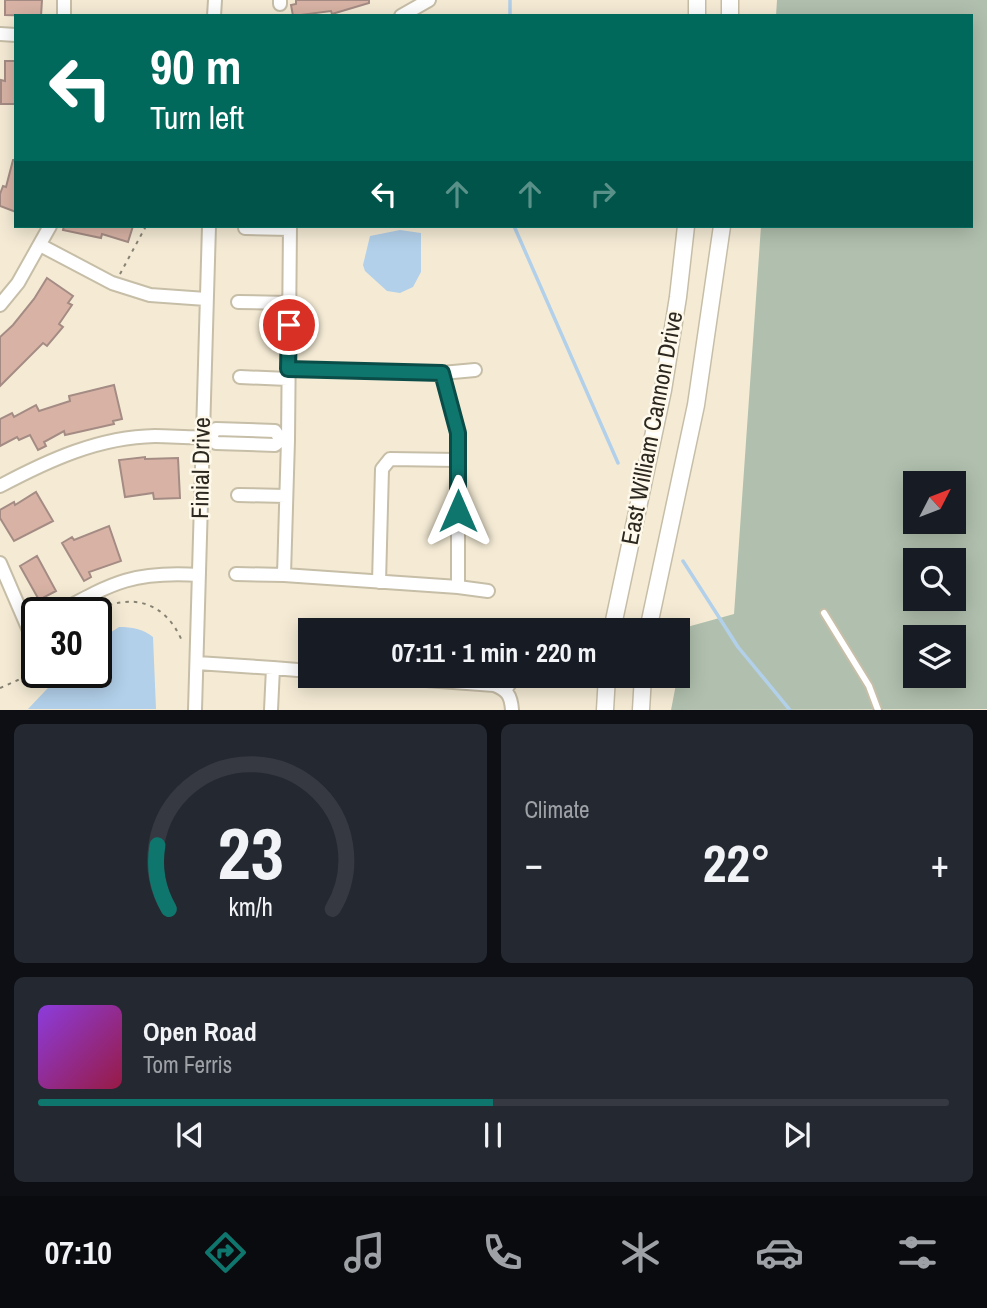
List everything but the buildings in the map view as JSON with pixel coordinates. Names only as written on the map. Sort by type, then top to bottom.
[{"type":"street","points":[[404,14],[422,2]]},
{"type":"street","points":[[0,305],[18,283],[49,228]]},
{"type":"street","name":"Finial Drive","points":[[195,709],[206,437],[209,228]]},
{"type":"street","points":[[284,575],[284,440],[288,374],[290,228]]},
{"type":"street","name":"East William Cannon Drive","points":[[615,618],[663,390],[686,228]]},
{"type":"street","name":"East William Cannon Drive","points":[[651,618],[696,405],[722,228]]},
{"type":"street","points":[[40,246],[112,283],[150,295],[206,299]]},
{"type":"street","points":[[238,302],[289,303]]},
{"type":"street","points":[[240,377],[475,370]]},
{"type":"street","points":[[442,373],[458,433],[457,587]]},
{"type":"street","points":[[0,485],[43,463],[105,443],[154,436],[206,437],[216,429],[275,431],[284,440]]},
{"type":"street","points":[[379,582],[384,463],[390,459],[458,460]]},
{"type":"street","points":[[238,495],[286,496]]},
{"type":"street","points":[[0,563],[21,604]]},
{"type":"street","points":[[236,574],[284,575],[488,591]]},
{"type":"street","points":[[88,597],[117,582],[137,576],[199,575]]},
{"type":"street","points":[[197,663],[298,670]]},
{"type":"street","points":[[271,709],[272,668]]},
{"type":"street","points":[[501,688],[512,699],[512,709]]},
{"type":"street","points":[[605,709],[606,688]]},
{"type":"street","points":[[641,709],[642,688]]},
{"type":"lane","points":[[824,613],[869,686],[878,709]]},
{"type":"path","points":[[119,275],[145,228]]},
{"type":"path","points":[[112,605],[119,603],[145,604],[159,609],[167,616],[182,641]]},
{"type":"path","points":[[0,688],[21,678]]},
{"type":"green space","points":[[777,0],[987,0],[987,709],[671,710],[675,688],[690,688],[690,626],[734,614],[761,228],[973,228],[973,14],[776,14]]},
{"type":"water","points":[[400,230],[421,233],[421,272],[413,287],[400,293],[387,291],[365,271],[363,265],[370,236]]},
{"type":"water","points":[[119,627],[128,627],[153,637],[156,709],[28,709],[48,688],[112,688],[112,632]]},
{"type":"waterway","points":[[510,0],[510,14]]},
{"type":"waterway","points":[[515,228],[618,463]]},
{"type":"waterway","points":[[683,561],[738,647],[790,710]]},
{"type":"route","points":[[289,325],[288,369],[442,373],[458,433],[458,511]]}]
